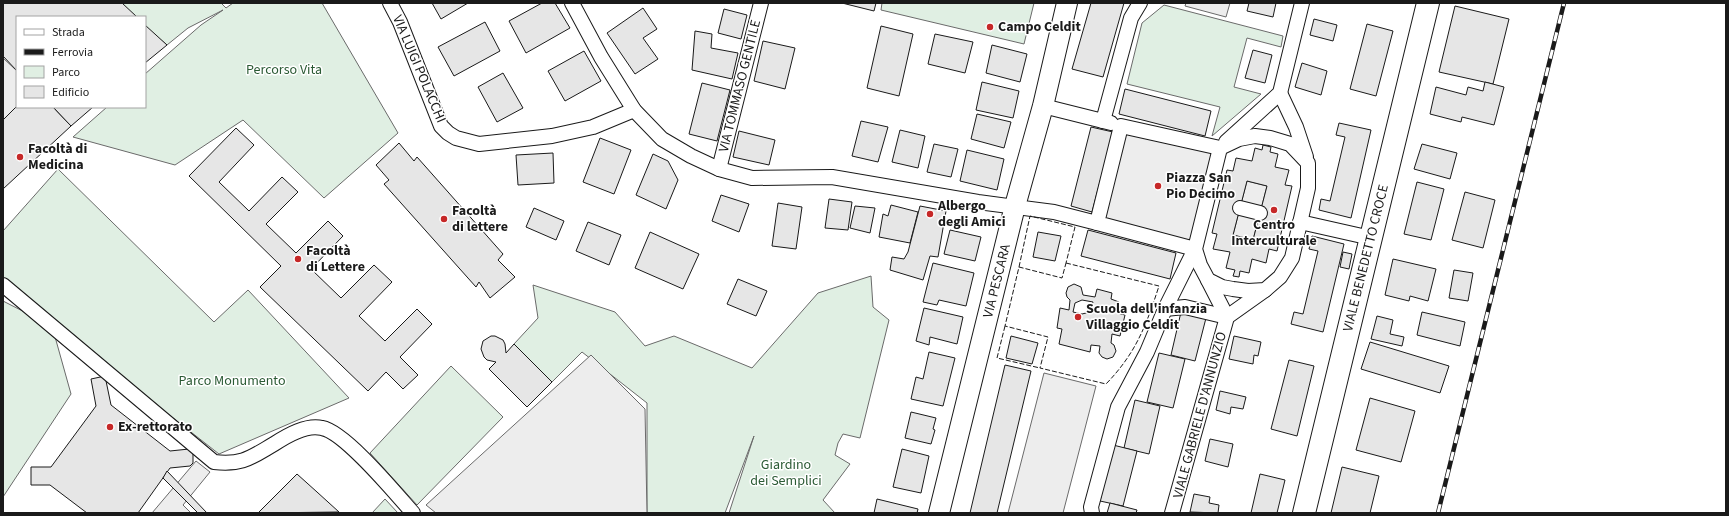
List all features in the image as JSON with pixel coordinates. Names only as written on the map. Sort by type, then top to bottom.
[{"type":"main road","name":"VIALE BENEDETTO CROCE","points":[[1304,513],[1428,3]]},
{"type":"street","name":"VIA LUIGI POLACCHI","points":[[390,3],[400,22],[441,126],[456,138],[479,144],[552,136],[593,127],[634,110]]},
{"type":"street","points":[[572,3],[601,57],[634,110],[662,139],[691,156],[719,169],[752,178],[832,177],[978,202],[1054,212],[1195,249]]},
{"type":"street","name":"VIA TOMMASO GENTILE","points":[[719,169],[761,3]]},
{"type":"street","name":"VIA PESCARA","points":[[938,513],[1015,206],[1043,106],[1068,3]]},
{"type":"street","points":[[1103,121],[1131,18],[1140,3]]},
{"type":"street","points":[[1092,513],[1091,507],[1118,407],[1147,352],[1165,309],[1195,249],[1220,148],[1280,92],[1302,3]]},
{"type":"street","points":[[1195,249],[1200,265],[1208,280],[1222,287],[1248,291],[1265,290],[1280,277],[1292,258],[1308,188],[1308,164],[1296,127],[1280,92]]},
{"type":"street","points":[[1043,106],[1121,126],[1220,148],[1239,139],[1255,136],[1270,138],[1290,144],[1308,164]]},
{"type":"street","points":[[1097,223],[1121,126]]},
{"type":"street","points":[[1240,208],[1260,213]]},
{"type":"street","points":[[1300,222],[1371,238]]},
{"type":"street","name":"VIALE GABRIELE D'ANNUNZIO","points":[[1208,280],[1227,317]]},
{"type":"street","points":[[3,285],[214,462],[230,464],[247,460],[289,434],[306,429],[322,428],[340,438],[356,452],[413,513]]},
{"type":"street","name":"VIALE GABRIELE D'ANNUNZIO","points":[[1172,513],[1227,317],[1265,290]]},
{"type":"street","points":[[1165,309],[1185,307],[1227,317]]},
{"type":"green space","name":"Percorso Vita","points":[[117,3],[221,3],[226,8],[233,3],[322,3],[398,133],[324,198],[243,120],[175,165],[73,137],[106,108],[146,108],[146,73],[201,25],[223,10],[188,28],[167,45],[146,28],[146,16],[132,16]]},
{"type":"green space","name":"Campo Celdit","points":[[882,3],[1034,3],[1024,44],[881,10]]},
{"type":"green space","points":[[1164,5],[1283,36],[1281,47],[1247,38],[1234,87],[1261,94],[1212,136],[1220,107],[1127,84],[1142,23]]},
{"type":"green space","name":"Parco Monumento","points":[[58,169],[214,322],[248,290],[349,398],[219,454],[3,285],[3,231]]},
{"type":"green space","name":"Giardino dei Semplici","points":[[871,276],[873,307],[889,320],[860,438],[843,434],[838,443],[835,455],[850,464],[823,500],[835,513],[729,513],[754,436],[725,513],[647,513],[647,403],[582,352],[552,382],[514,344],[538,318],[533,285],[615,312],[645,346],[674,336],[752,368],[818,293]]},
{"type":"green space","points":[[3,301],[52,326],[71,394],[3,497]]},
{"type":"green space","points":[[451,366],[503,417],[417,505],[370,453]]},
{"type":"green space","points":[[385,499],[398,513],[372,513]]},
{"type":"shaded area","points":[[1186,3],[1230,3],[1226,17],[1185,6]]},
{"type":"shaded area","points":[[3,58],[16,70],[16,107],[3,120]]},
{"type":"shaded area","name":"Piazza San Pio Decimo","points":[[1121,126],[1220,148],[1195,249],[1097,223]]},
{"type":"shaded area","points":[[1247,181],[1267,186],[1253,240],[1233,235]]},
{"type":"shaded area","points":[[591,355],[645,409],[647,513],[436,513],[426,505]]},
{"type":"shaded area","points":[[1044,373],[1096,386],[1063,513],[1008,513]]},
{"type":"shaded area","points":[[196,461],[210,472],[183,505],[191,513],[152,513]]},
{"type":"building","points":[[3,3],[122,3],[136,16],[16,16],[16,70],[3,56]]},
{"type":"building","points":[[432,3],[468,3],[441,19]]},
{"type":"building","points":[[542,3],[555,3],[570,28],[526,53],[509,21]]},
{"type":"building","points":[[842,3],[876,3],[874,11]]},
{"type":"building","points":[[1091,3],[1124,3],[1103,77],[1072,69]]},
{"type":"building","points":[[1249,3],[1276,3],[1273,17],[1247,11]]},
{"type":"building","points":[[1455,6],[1509,19],[1493,84],[1439,72]]},
{"type":"building","points":[[643,8],[657,29],[643,38],[658,59],[635,74],[607,33]]},
{"type":"building","points":[[724,9],[747,15],[741,39],[718,33]]},
{"type":"building","points":[[1314,19],[1337,25],[1333,41],[1310,35]]},
{"type":"building","points":[[485,22],[500,51],[454,76],[438,47]]},
{"type":"building","points":[[1367,24],[1393,31],[1376,96],[1350,89]]},
{"type":"building","points":[[146,26],[167,45],[146,62]]},
{"type":"building","points":[[881,26],[913,34],[899,96],[867,88]]},
{"type":"building","points":[[695,31],[712,34],[711,48],[738,53],[732,79],[692,70]]},
{"type":"building","points":[[935,34],[973,42],[965,73],[928,64]]},
{"type":"building","points":[[763,41],[795,48],[785,89],[754,81]]},
{"type":"building","points":[[992,45],[1027,54],[1020,82],[986,73]]},
{"type":"building","points":[[1253,50],[1272,55],[1265,83],[1245,78]]},
{"type":"building","points":[[584,51],[601,81],[565,101],[548,71]]},
{"type":"building","points":[[1302,63],[1327,71],[1321,95],[1295,87]]},
{"type":"building","points":[[503,73],[523,108],[497,122],[478,87]]},
{"type":"building","points":[[982,82],[1019,91],[1013,118],[976,110]]},
{"type":"building","points":[[1485,82],[1504,87],[1494,125],[1462,117],[1461,122],[1430,114],[1436,87],[1466,95],[1468,87],[1483,91]]},
{"type":"building","points":[[702,83],[730,90],[717,141],[689,134]]},
{"type":"building","points":[[1125,89],[1211,111],[1205,136],[1119,114]]},
{"type":"building","name":"Facoltà di Medicina","points":[[16,107],[54,108],[71,126],[3,189],[3,120]]},
{"type":"building","points":[[54,108],[92,108],[71,126]]},
{"type":"building","points":[[977,114],[1011,122],[1004,148],[971,139]]},
{"type":"building","points":[[861,121],[888,127],[878,162],[852,156]]},
{"type":"building","points":[[1339,123],[1371,130],[1351,218],[1319,210],[1321,199],[1330,201],[1345,137],[1336,135]]},
{"type":"building","points":[[1091,127],[1113,132],[1092,212],[1071,206]]},
{"type":"building","name":"Facoltà di Lettere","points":[[236,128],[254,145],[219,182],[249,211],[282,177],[298,192],[266,224],[296,253],[328,221],[343,236],[311,269],[341,298],[374,265],[392,282],[359,316],[385,341],[417,309],[432,324],[400,357],[418,375],[403,389],[386,372],[368,391],[260,287],[281,266],[189,176]]},
{"type":"building","points":[[900,130],[925,136],[918,168],[892,162]]},
{"type":"building","points":[[739,131],[775,140],[769,165],[733,157]]},
{"type":"building","points":[[600,138],[631,150],[614,194],[583,182]]},
{"type":"building","name":"Facoltà di lettere","points":[[399,143],[414,161],[417,157],[503,254],[498,260],[515,277],[490,298],[479,282],[476,287],[384,184],[389,180],[376,165]]},
{"type":"building","points":[[934,144],[958,149],[951,177],[927,172]]},
{"type":"building","points":[[1422,144],[1457,153],[1450,179],[1414,169]]},
{"type":"building","name":"Centro Interculturale","points":[[1263,145],[1271,147],[1270,152],[1278,154],[1275,167],[1289,170],[1285,185],[1292,186],[1277,251],[1269,249],[1266,263],[1252,259],[1249,273],[1240,271],[1239,277],[1233,276],[1235,270],[1226,268],[1230,252],[1213,249],[1217,234],[1212,233],[1227,170],[1233,171],[1236,158],[1252,161],[1255,148],[1262,150]],"holes":[[[1247,181],[1267,186],[1253,240],[1233,235]]]},
{"type":"building","points":[[967,150],[1004,159],[997,190],[960,181]]},
{"type":"building","points":[[553,153],[554,183],[518,185],[516,155]]},
{"type":"building","points":[[653,154],[668,161],[678,180],[666,209],[636,195]]},
{"type":"building","points":[[1417,182],[1444,189],[1431,240],[1404,234]]},
{"type":"building","points":[[1465,192],[1495,200],[1483,248],[1452,240]]},
{"type":"building","points":[[721,195],[749,204],[739,232],[712,221]]},
{"type":"building","points":[[829,199],[852,202],[848,230],[825,228]]},
{"type":"building","points":[[778,203],[802,207],[796,249],[772,246]]},
{"type":"building","points":[[891,205],[918,212],[910,243],[879,237],[883,214],[888,216]]},
{"type":"building","points":[[855,206],[875,208],[870,233],[850,228]]},
{"type":"building","points":[[920,206],[946,211],[938,257],[930,256],[923,280],[890,270],[892,257],[904,259],[908,252]]},
{"type":"building","points":[[534,208],[564,221],[556,240],[526,227]]},
{"type":"building","points":[[588,222],[621,235],[609,265],[576,251]]},
{"type":"building","points":[[950,230],[981,237],[975,261],[944,254]]},
{"type":"building","points":[[1088,230],[1176,253],[1170,279],[1081,256]]},
{"type":"building","points":[[650,232],[699,254],[683,289],[635,268]]},
{"type":"building","points":[[1038,232],[1061,236],[1055,261],[1033,257]]},
{"type":"building","points":[[1312,236],[1344,244],[1323,332],[1291,324],[1294,312],[1303,314],[1318,251],[1309,249]]},
{"type":"building","points":[[1343,252],[1352,254],[1349,269],[1340,267]]},
{"type":"building","points":[[1393,259],[1436,269],[1428,301],[1410,296],[1409,301],[1385,295]]},
{"type":"building","points":[[933,263],[974,273],[966,306],[939,300],[937,305],[923,302]]},
{"type":"building","points":[[1454,270],[1473,273],[1468,301],[1449,298]]},
{"type":"building","points":[[738,279],[767,291],[756,316],[727,304]]},
{"type":"building","points":[[1074,284],[1081,287],[1083,295],[1095,297],[1097,289],[1112,293],[1111,299],[1119,302],[1117,313],[1125,315],[1120,336],[1112,334],[1111,343],[1114,345],[1116,351],[1113,357],[1107,359],[1102,357],[1099,353],[1100,346],[1091,345],[1090,352],[1059,344],[1062,329],[1057,328],[1060,308],[1069,310],[1070,300],[1066,293],[1068,287]],"holes":[[[1082,300],[1093,302],[1090,312],[1082,314],[1073,312],[1075,303]]]},
{"type":"building","points":[[924,308],[963,317],[957,344],[930,337],[929,345],[916,341]]},
{"type":"building","points":[[1181,312],[1206,318],[1195,361],[1171,355]]},
{"type":"building","points":[[1422,312],[1465,322],[1460,346],[1417,335]]},
{"type":"building","points":[[1377,316],[1393,320],[1390,334],[1404,337],[1402,346],[1371,339]]},
{"type":"building","points":[[491,336],[495,336],[503,340],[506,353],[514,344],[552,382],[527,407],[489,369],[496,362],[487,360],[481,349],[483,341]]},
{"type":"building","points":[[1011,336],[1038,343],[1032,364],[1006,358]]},
{"type":"building","points":[[1234,336],[1261,342],[1258,356],[1254,355],[1253,364],[1229,359]]},
{"type":"building","points":[[1370,342],[1449,366],[1440,393],[1361,369]]},
{"type":"building","points":[[929,352],[955,358],[943,406],[911,399],[916,377],[923,379]]},
{"type":"building","points":[[1159,353],[1185,359],[1173,408],[1147,402]]},
{"type":"building","points":[[1289,360],[1314,366],[1297,436],[1271,429]]},
{"type":"building","points":[[1005,365],[1031,371],[997,513],[970,513]]},
{"type":"building","name":"Ex-rettorato","points":[[105,376],[111,405],[170,451],[189,449],[193,452],[193,463],[190,466],[170,468],[138,513],[87,513],[50,485],[31,485],[31,467],[51,467],[96,406],[91,379]]},
{"type":"building","points":[[1220,391],[1246,397],[1243,409],[1231,407],[1230,414],[1216,410]]},
{"type":"building","points":[[1370,398],[1415,411],[1401,462],[1356,450]]},
{"type":"building","points":[[1135,400],[1160,406],[1149,454],[1124,448]]},
{"type":"building","points":[[911,412],[936,418],[933,429],[935,430],[931,444],[905,438]]},
{"type":"building","points":[[1210,439],[1233,444],[1228,467],[1205,461]]},
{"type":"building","points":[[1113,445],[1137,451],[1123,506],[1100,501]]},
{"type":"building","points":[[902,449],[929,456],[921,493],[893,487]]},
{"type":"building","points":[[1342,467],[1379,476],[1370,513],[1331,513]]},
{"type":"building","points":[[167,471],[207,513],[198,513],[163,478]]},
{"type":"building","points":[[297,474],[317,492],[339,512],[258,513]]},
{"type":"building","points":[[1260,474],[1285,480],[1277,513],[1251,513]]},
{"type":"building","points":[[1194,494],[1210,497],[1209,503],[1219,505],[1218,513],[1190,512]]},
{"type":"building","points":[[877,499],[918,509],[917,513],[874,513]]},
{"type":"building","points":[[1110,503],[1137,510],[1136,513],[1107,513]]},
{"type":"railway","points":[[1438,513],[1564,3]]},
{"type":"fence","points":[[1019,267],[1030,216],[1075,227],[1066,263]]},
{"type":"fence","points":[[1066,263],[1159,286],[1149,314],[1133,350],[1106,384],[1040,368],[1048,337],[1005,326],[1019,267],[1062,278],[1066,263]]},
{"type":"fence","points":[[1005,326],[997,358],[1040,368]]},
{"type":"place","name":"Campo Celdit","points":[[990,27]]},
{"type":"place","name":"Facoltà di Medicina","points":[[20,157]]},
{"type":"place","name":"Piazza San Pio Decimo","points":[[1158,186]]},
{"type":"place","name":"Centro Interculturale","points":[[1274,210]]},
{"type":"place","name":"Albergo degli Amici","points":[[930,214]]},
{"type":"place","name":"Facoltà di lettere","points":[[444,219]]},
{"type":"place","name":"Facoltà di Lettere","points":[[298,259]]},
{"type":"place","name":"Scuola dell'infanzia Villaggio Celdit","points":[[1078,317]]},
{"type":"place","name":"Ex-rettorato","points":[[110,427]]}]
